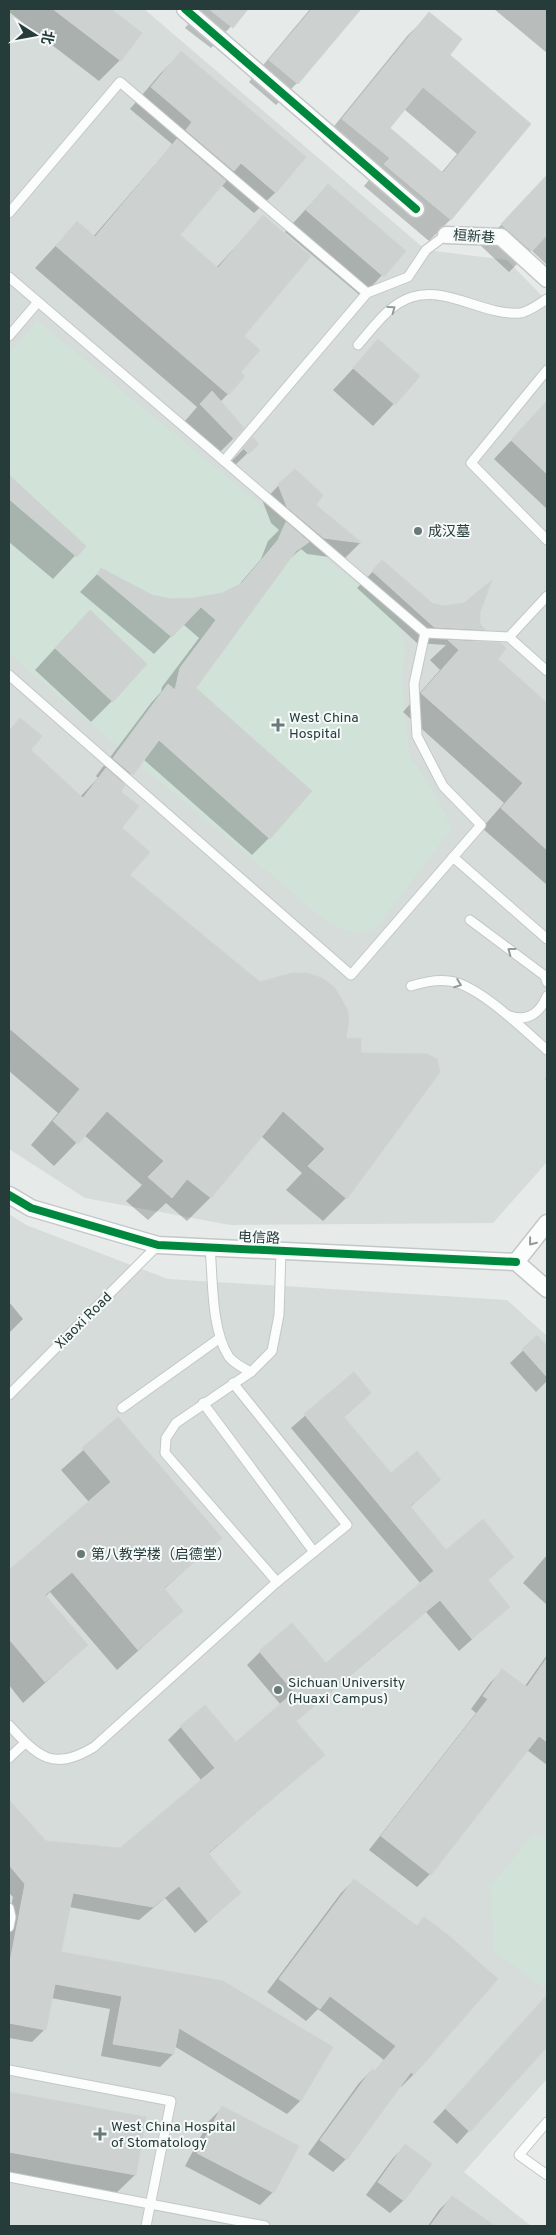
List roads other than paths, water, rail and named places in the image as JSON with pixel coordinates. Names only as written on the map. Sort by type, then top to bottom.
[{"type":"street","points":[[185,9],[416,209]]},
{"type":"street","name":"桓新巷","points":[[446,235],[501,237],[547,279]]},
{"type":"street","name":"电信路","points":[[9,1195],[31,1208],[158,1245],[516,1262]]},
{"type":"street","points":[[547,1223],[516,1262],[547,1289]]},
{"type":"lane","points":[[9,213],[120,82],[367,293]]},
{"type":"lane","points":[[224,461],[367,293],[408,277],[426,250],[446,235]]},
{"type":"lane","points":[[9,277],[425,633],[509,637],[547,672]]},
{"type":"lane","points":[[358,345],[388,310],[412,297],[437,295],[496,312],[522,313],[547,299]]},
{"type":"lane","points":[[9,336],[38,302]]},
{"type":"lane","points":[[547,370],[471,463],[547,540]]},
{"type":"lane","points":[[509,637],[547,596]]},
{"type":"lane","points":[[9,675],[351,975],[481,825],[443,786],[417,736],[414,684],[425,633]]},
{"type":"lane","points":[[453,857],[547,939]]},
{"type":"lane","points":[[470,920],[545,976],[547,982]]},
{"type":"lane","points":[[411,986],[429,980],[451,981],[474,990],[547,1050]]},
{"type":"lane","points":[[505,1014],[519,1019],[533,1016],[544,1004],[547,996]]},
{"type":"lane","name":"Xiaoxi Road","points":[[9,1395],[158,1245]]},
{"type":"lane","points":[[210,1247],[220,1338],[230,1357],[239,1366],[251,1372]]},
{"type":"lane","points":[[277,1582],[164,1453],[166,1438],[176,1423],[251,1372],[272,1351],[279,1315],[282,1251]]},
{"type":"lane","points":[[122,1408],[220,1338]]},
{"type":"lane","points":[[9,1725],[25,1743],[43,1757],[60,1760],[76,1758],[94,1747],[277,1582],[347,1525],[233,1383]]},
{"type":"lane","points":[[203,1403],[314,1552]]},
{"type":"lane","points":[[9,1758],[25,1743]]},
{"type":"lane","points":[[9,1908],[11,1917],[9,1927]]},
{"type":"lane","points":[[9,2070],[171,2101],[146,2226]]},
{"type":"lane","points":[[547,2122],[519,2155],[547,2175]]},
{"type":"lane","points":[[9,2177],[262,2226]]},
{"type":"place","name":"成汉墓","points":[[418,531]]},
{"type":"place","name":"West China Hospital","points":[[278,725]]},
{"type":"place","name":"第八教学楼（启德堂）","points":[[81,1554]]},
{"type":"place","name":"Sichuan University (Huaxi Campus)","points":[[278,1690]]},
{"type":"place","name":"West China Hospital of Stomatology","points":[[100,2134]]}]
